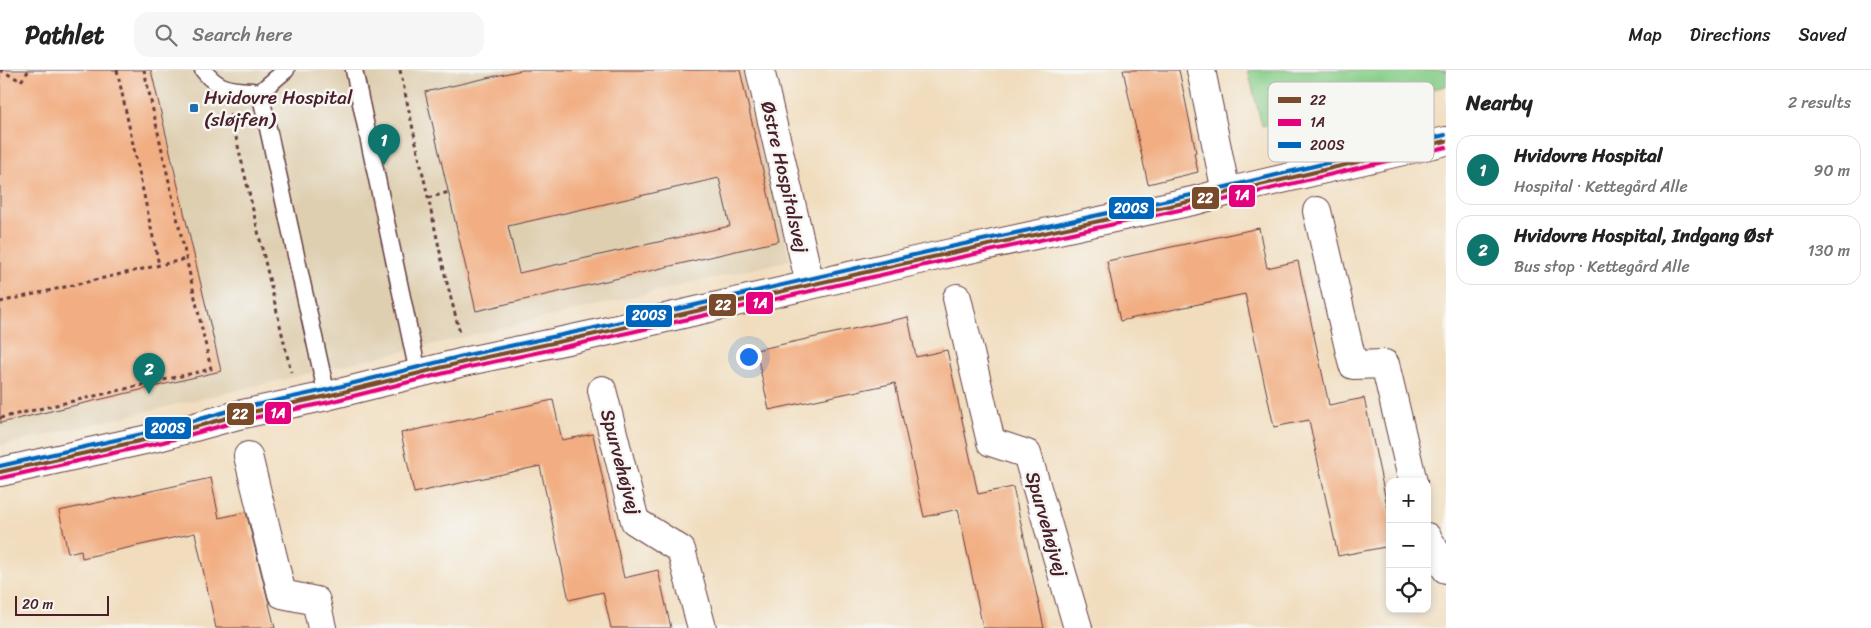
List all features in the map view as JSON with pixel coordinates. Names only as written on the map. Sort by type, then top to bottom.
[{"type":"street","name":"Østre Hospitalsvej","points":[[760,70],[810,284]]},
{"type":"street","points":[[1201,70],[1226,192]]},
{"type":"street","points":[[0,472],[162,436],[238,415],[327,396],[468,361],[1178,204],[1355,162]]},
{"type":"street","points":[[1317,211],[1353,365],[1385,364],[1412,478]]},
{"type":"street","name":"Spurvehøjvej","points":[[957,298],[991,442],[1027,454],[1078,628]]},
{"type":"street","name":"Spurvehøjvej","points":[[602,390],[635,521],[681,550],[702,628]]},
{"type":"street","points":[[248,456],[282,594],[316,601],[322,628]]},
{"type":"street","points":[[1431,544],[1446,569]]},
{"type":"lane","points":[[204,70],[210,79],[222,88],[260,92],[286,70]]},
{"type":"lane","points":[[354,70],[418,373]]},
{"type":"lane","points":[[260,92],[327,396]]},
{"type":"path","points":[[0,70],[21,81],[28,70]]},
{"type":"path","points":[[117,70],[160,266]]},
{"type":"path","points":[[0,418],[211,370],[144,70]]},
{"type":"path","points":[[400,70],[446,279],[468,361]]},
{"type":"path","points":[[223,112],[231,116],[298,402]]},
{"type":"path","points":[[428,198],[448,192]]},
{"type":"path","points":[[0,302],[186,259]]},
{"type":"shaded area","points":[[0,70],[744,70],[790,260],[0,446]]},
{"type":"green space","points":[[1248,70],[1446,70],[1446,86],[1434,89],[1434,82],[1268,82],[1268,125],[1262,126]]},
{"type":"building","points":[[0,70],[151,70],[221,371],[0,423]]},
{"type":"building","points":[[522,70],[740,70],[779,241],[476,311],[425,92]],"holes":[[[719,178],[730,226],[519,273],[508,226]]]},
{"type":"building","points":[[1123,70],[1179,70],[1196,152],[1194,153],[1198,172],[1148,184]]},
{"type":"building","points":[[1259,228],[1267,268],[1298,261],[1329,405],[1364,398],[1386,500],[1386,547],[1338,556],[1309,420],[1274,427],[1245,294],[1120,321],[1107,261]]},
{"type":"building","points":[[908,317],[916,357],[947,350],[978,494],[1013,487],[1044,628],[983,628],[958,509],[924,517],[895,383],[769,410],[756,350]]},
{"type":"building","points":[[553,400],[562,440],[593,434],[624,578],[658,570],[671,628],[611,628],[603,592],[569,600],[540,466],[414,493],[401,433]]},
{"type":"building","points":[[211,478],[219,518],[246,512],[275,628],[216,628],[195,533],[82,558],[81,550],[68,553],[59,511]]},
{"type":"transit line","name":"200S","points":[[1434,138],[1445,135]]},
{"type":"transit line","name":"22","points":[[1434,144],[1446,141]]},
{"type":"transit line","name":"1A","points":[[1434,150],[1446,147]]},
{"type":"transit line","name":"200S","points":[[0,466],[160,430],[236,409],[326,390],[467,355],[1196,194],[1331,162]]},
{"type":"transit line","name":"22","points":[[0,472],[162,436],[238,415],[327,396],[468,361],[1197,200],[1357,162]]},
{"type":"transit line","name":"1A","points":[[1,478],[163,442],[239,421],[329,402],[469,367],[1198,206],[1383,162]]},
{"type":"place","name":"Hvidovre Hospital (sløjfen)","points":[[194,108]]},
{"type":"place","name":"Hvidovre Hospital","points":[[384,165]]},
{"type":"place","name":"Hvidovre Hospital, Indgang Øst","points":[[149,394]]}]
